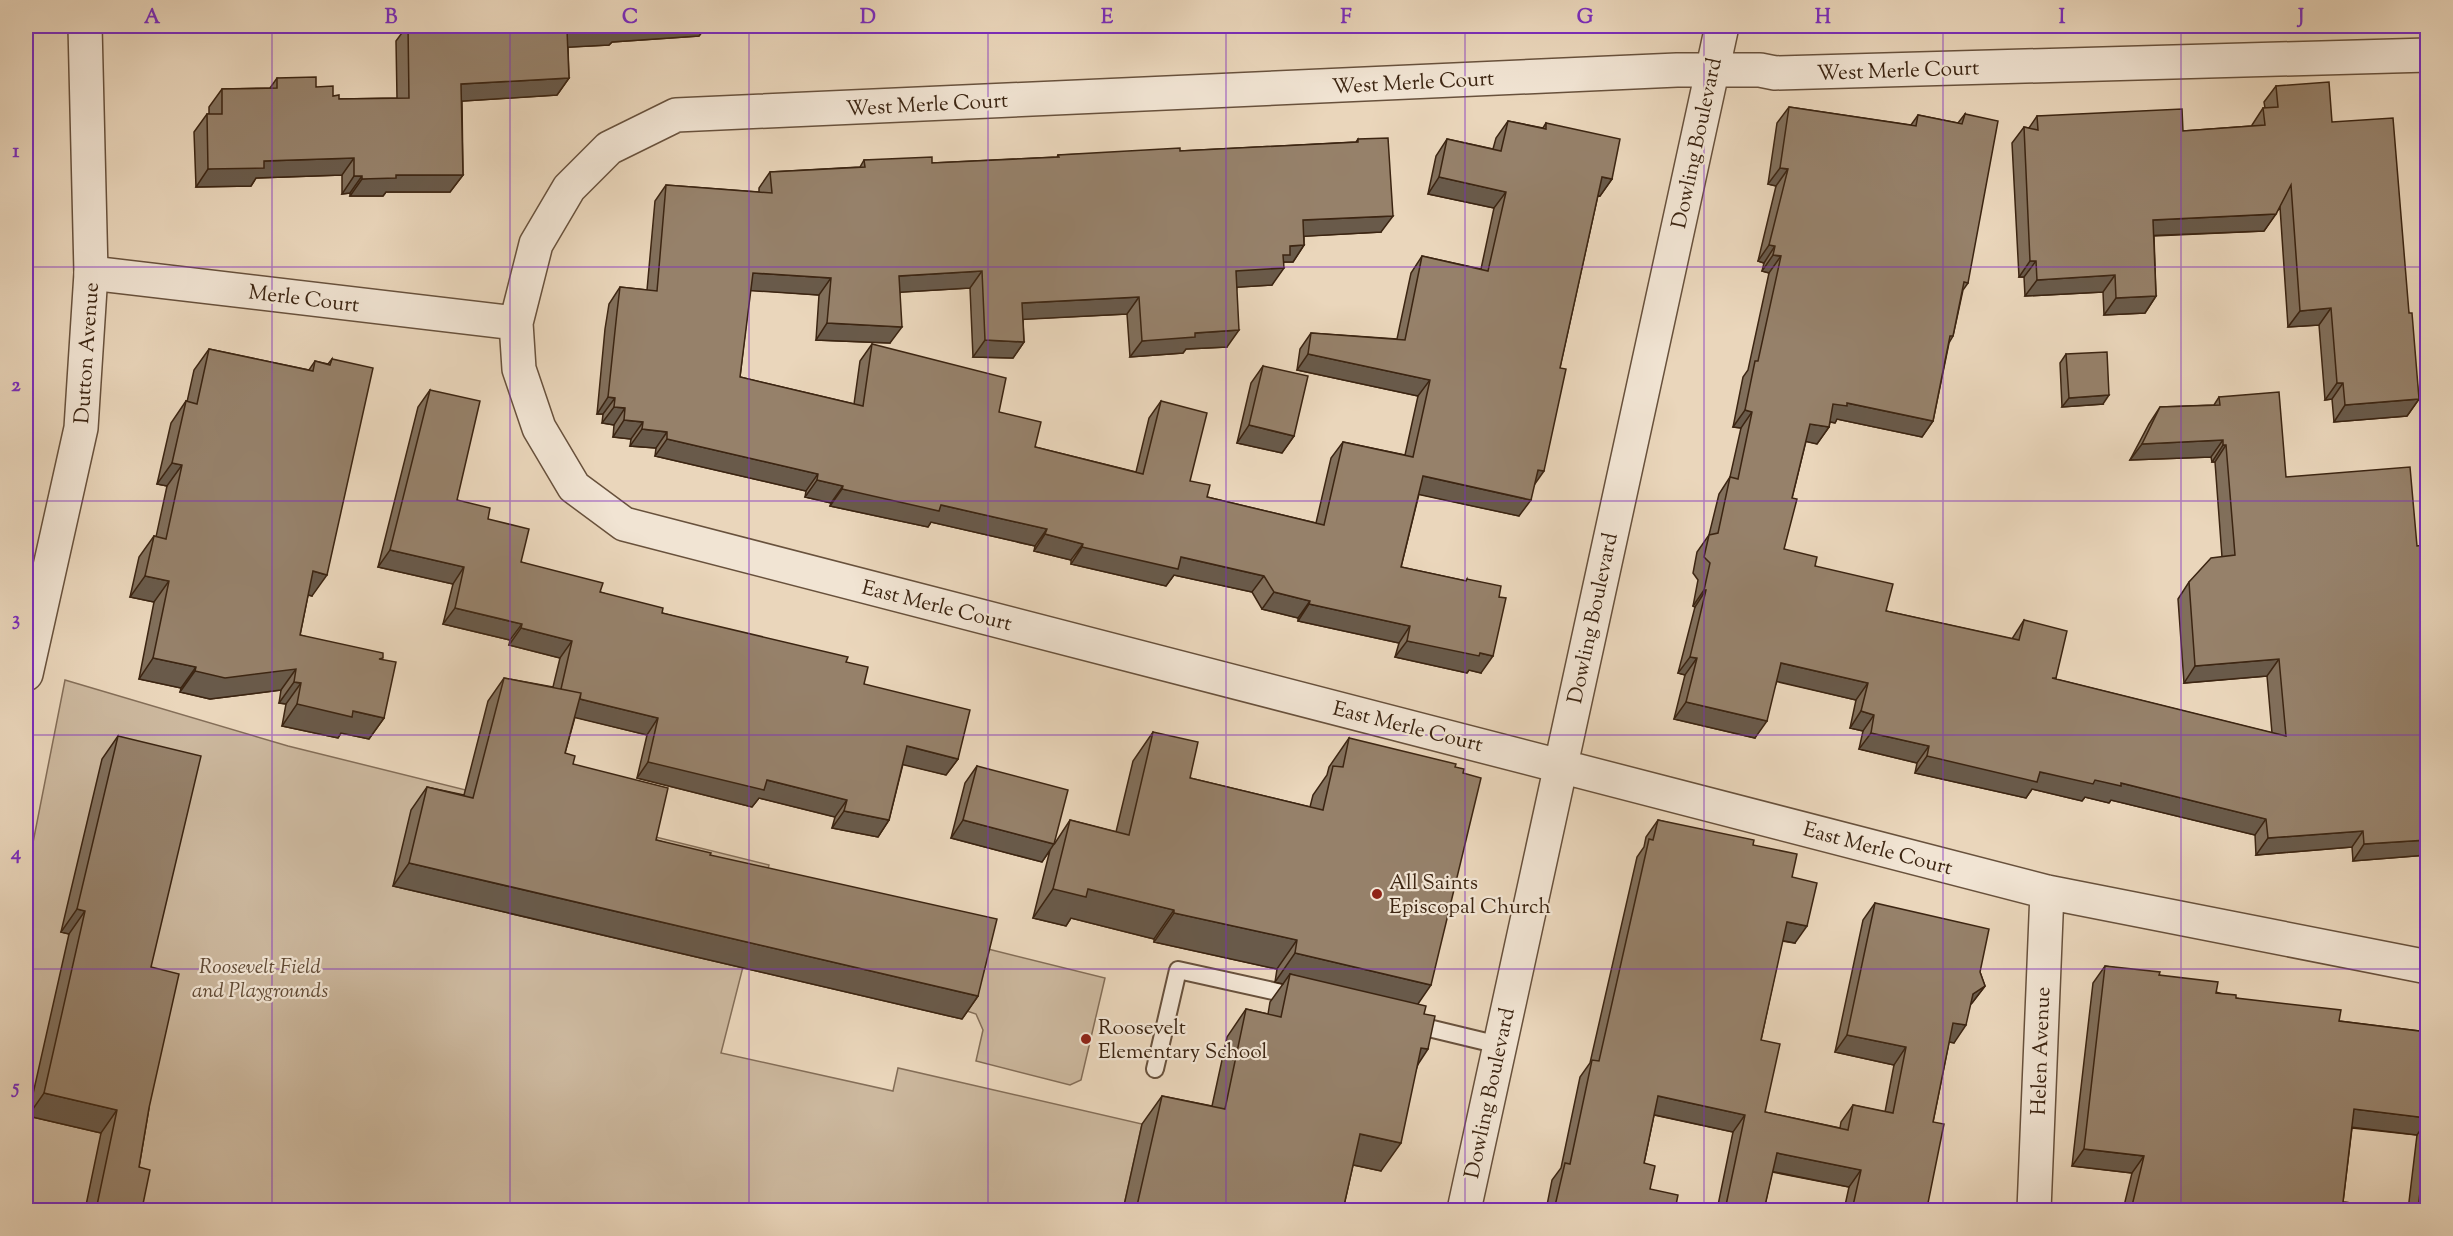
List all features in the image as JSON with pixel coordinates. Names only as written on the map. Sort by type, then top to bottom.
[{"type":"street","name":"Dutton Avenue","points":[[26,674],[81,428],[91,273],[84,26]]},
{"type":"street","name":"Dowling Boulevard","points":[[1464,1210],[1722,26]]},
{"type":"street","name":"West Merle Court","points":[[516,323],[536,244],[569,188],[609,148],[676,115],[1654,70],[1712,72],[1760,70],[1775,73],[2427,55]]},
{"type":"street","name":"Merle Court","points":[[91,273],[516,323]]},
{"type":"street","name":"East Merle Court","points":[[516,323],[519,369],[539,428],[574,487],[624,524],[2047,892],[2427,967]]},
{"type":"street","name":"Helen Avenue","points":[[2034,1210],[2047,892]]},
{"type":"lane","points":[[1155,1069],[1178,970],[1315,1001]]},
{"type":"lane","points":[[1394,1019],[1499,1045]]},
{"type":"green space","name":"Roosevelt Field and Playgrounds","points":[[65,680],[288,746],[769,865],[721,1053],[893,1091],[898,1068],[1142,1124],[1123,1210],[26,1210],[26,878]]},
{"type":"green space","points":[[980,947],[1105,978],[1081,1080],[1070,1085],[976,1061],[983,1030],[976,1014],[964,1010]]},
{"type":"building","points":[[408,26],[622,27],[567,30],[569,78],[461,84],[463,175],[396,175],[396,178],[362,179],[362,176],[354,176],[354,158],[264,161],[264,168],[208,169],[207,114],[222,114],[222,89],[277,88],[277,78],[316,77],[316,87],[333,86],[333,96],[339,95],[339,99],[409,98]]},
{"type":"building","points":[[2329,82],[2332,122],[2393,118],[2409,313],[2412,313],[2419,399],[2345,405],[2343,383],[2337,383],[2331,308],[2300,311],[2291,185],[2276,214],[2153,220],[2156,296],[2116,298],[2115,275],[2037,280],[2036,261],[2030,261],[2024,127],[2038,130],[2037,116],[2182,109],[2183,131],[2265,125],[2263,108],[2278,107],[2276,86]]},
{"type":"building","points":[[1789,107],[1916,126],[1918,115],[1962,124],[1965,114],[1998,121],[1968,283],[1964,282],[1953,336],[1950,336],[1933,421],[1847,403],[1847,406],[1833,404],[1829,427],[1810,424],[1792,498],[1797,499],[1784,549],[1817,557],[1815,566],[1893,584],[1886,611],[2019,640],[2024,620],[2067,631],[2056,678],[2052,678],[2286,736],[2279,659],[2195,666],[2189,582],[2211,558],[2235,555],[2226,445],[2223,445],[2223,440],[2142,444],[2160,407],[2220,405],[2219,397],[2279,392],[2286,477],[2410,467],[2417,546],[2427,545],[2427,840],[2364,844],[2363,831],[2268,838],[2266,819],[2121,783],[2121,786],[2095,780],[2093,784],[2040,772],[2037,782],[1927,756],[1929,746],[1871,733],[1874,715],[1861,711],[1868,683],[1781,663],[1767,721],[1686,702],[1697,658],[1690,657],[1710,563],[1704,557],[1709,535],[1718,533],[1730,477],[1738,479],[1752,412],[1745,410],[1781,256],[1773,255],[1775,246],[1769,245],[1788,169],[1780,168]]},
{"type":"building","points":[[1508,121],[1546,129],[1546,123],[1620,139],[1612,179],[1602,177],[1560,368],[1566,369],[1544,471],[1538,470],[1531,500],[1423,476],[1401,567],[1501,586],[1499,597],[1506,598],[1493,656],[1480,653],[1479,656],[1407,641],[1410,626],[1309,604],[1310,601],[1274,592],[1264,576],[1181,557],[1178,569],[1082,547],[1083,544],[1045,534],[1047,529],[941,505],[939,511],[842,489],[843,486],[817,480],[818,474],[667,439],[667,432],[642,429],[643,422],[624,420],[625,408],[614,407],[615,398],[608,397],[620,287],[657,291],[666,185],[772,193],[770,172],[865,167],[864,160],[932,157],[932,163],[1180,148],[1180,151],[1358,142],[1358,139],[1388,138],[1393,216],[1303,220],[1304,245],[1290,246],[1290,255],[1283,255],[1284,268],[1236,271],[1239,330],[1195,333],[1195,337],[1142,341],[1139,297],[1022,303],[1024,342],[985,340],[982,271],[899,276],[902,327],[827,323],[831,278],[753,273],[740,377],[863,406],[872,344],[1006,378],[999,412],[1041,422],[1035,447],[1143,474],[1161,401],[1207,413],[1190,481],[1210,485],[1207,497],[1324,525],[1343,442],[1413,457],[1430,380],[1308,354],[1311,333],[1405,340],[1422,256],[1488,271],[1506,192],[1439,177],[1447,139],[1501,151]]},
{"type":"building","points":[[209,349],[313,371],[315,361],[330,365],[332,359],[373,368],[327,575],[313,571],[300,635],[383,653],[383,658],[379,659],[396,662],[384,718],[353,711],[352,717],[297,704],[301,683],[294,682],[296,669],[225,678],[195,671],[196,667],[153,658],[169,581],[145,576],[154,536],[166,539],[182,465],[172,463],[186,401],[197,404]]},
{"type":"building","points":[[2107,352],[2109,395],[2069,398],[2066,354]]},
{"type":"building","points":[[1263,366],[1308,376],[1294,436],[1249,425]]},
{"type":"building","points":[[430,390],[480,401],[457,500],[490,508],[488,519],[529,529],[521,562],[603,583],[600,592],[663,608],[662,613],[848,657],[846,662],[868,667],[864,684],[970,710],[958,759],[907,746],[889,820],[844,811],[847,800],[767,780],[764,790],[648,762],[658,718],[580,699],[581,693],[561,689],[572,641],[521,628],[522,624],[455,608],[464,567],[390,550]]},
{"type":"building","points":[[504,678],[581,693],[565,753],[575,756],[573,764],[668,788],[656,840],[711,853],[710,855],[997,919],[978,996],[409,863],[427,787],[473,798]]},
{"type":"building","points":[[1153,732],[1198,742],[1190,778],[1323,810],[1333,766],[1343,767],[1349,738],[1456,764],[1455,767],[1464,769],[1463,773],[1481,778],[1431,985],[1295,953],[1297,940],[1174,913],[1174,910],[1088,889],[1086,897],[1053,889],[1070,820],[1129,835]]},
{"type":"building","points":[[118,736],[201,756],[151,967],[179,974],[149,1108],[139,1167],[150,1170],[143,1204],[168,1210],[96,1210],[117,1110],[44,1093],[85,911],[77,909]]},
{"type":"building","points":[[977,766],[1068,790],[1054,844],[963,820]]},
{"type":"building","points":[[1658,820],[1754,840],[1753,845],[1797,854],[1792,877],[1817,883],[1807,926],[1787,922],[1761,1040],[1780,1044],[1765,1112],[1848,1130],[1853,1105],[1893,1113],[1906,1047],[1847,1035],[1875,903],[1989,929],[1980,972],[1985,986],[1973,994],[1966,1025],[1953,1023],[1933,1122],[1944,1124],[1927,1208],[1932,1210],[1852,1210],[1861,1170],[1777,1153],[1764,1210],[1725,1210],[1745,1115],[1658,1096],[1644,1163],[1655,1166],[1650,1189],[1678,1195],[1675,1210],[1554,1210],[1565,1163],[1570,1164],[1592,1060],[1599,1061],[1649,839],[1653,840]]},
{"type":"building","points":[[2105,966],[2218,982],[2216,993],[2236,995],[2236,998],[2341,1010],[2339,1021],[2427,1032],[2427,1118],[2354,1109],[2343,1202],[2414,1210],[2131,1210],[2144,1156],[2084,1149]]},
{"type":"building","points":[[1290,974],[1426,1006],[1424,1014],[1435,1016],[1428,1049],[1421,1048],[1401,1143],[1360,1134],[1343,1210],[1136,1210],[1162,1096],[1225,1109],[1246,1009],[1281,1017]]},
{"type":"building","points":[[2427,1128],[2427,1210],[2418,1210]]},
{"type":"place","name":"All Saints Episcopal Church","points":[[1377,894]]},
{"type":"place","name":"Roosevelt Elementary School","points":[[1086,1039]]}]
